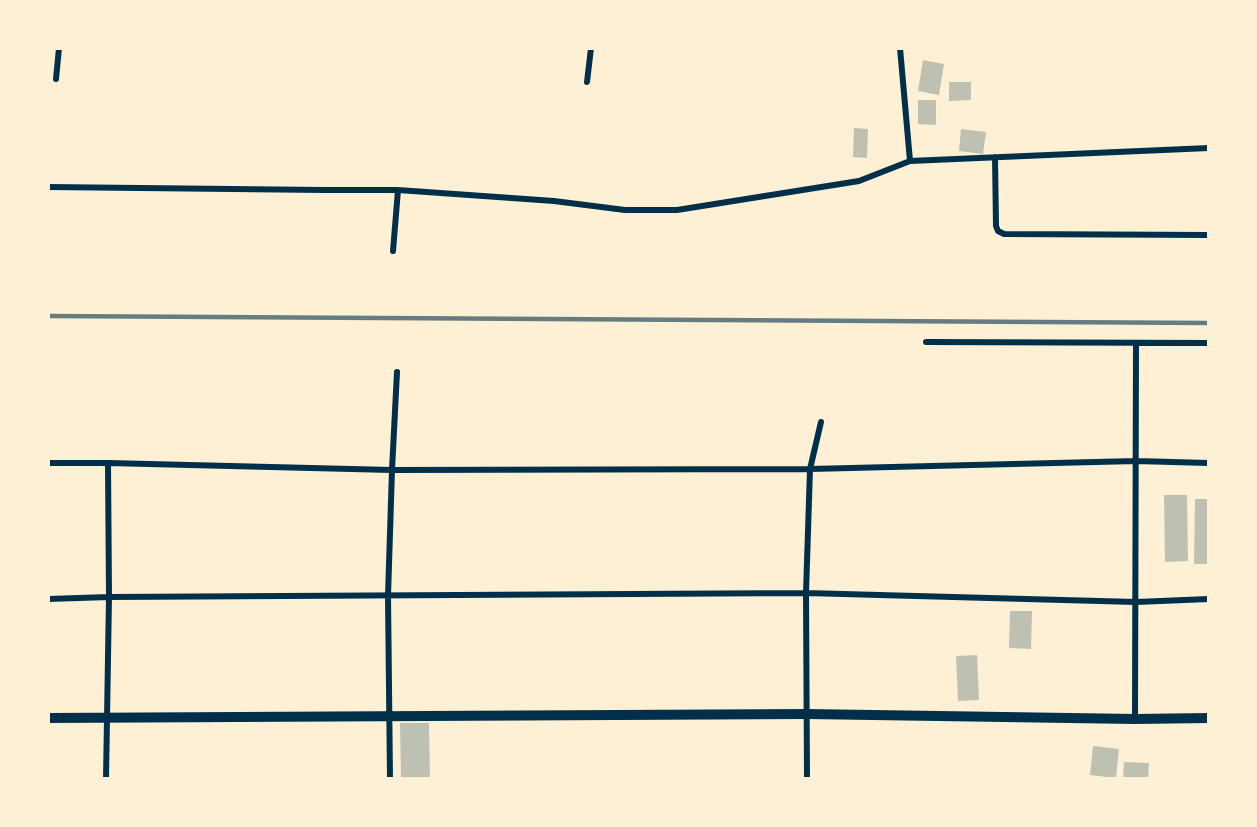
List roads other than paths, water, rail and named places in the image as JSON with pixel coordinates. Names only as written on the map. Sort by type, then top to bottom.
[{"type":"street","points":[[56,79],[59,48]]},
{"type":"street","points":[[587,82],[591,48]]},
{"type":"street","points":[[900,48],[910,161]]},
{"type":"street","points":[[48,187],[398,190],[554,201],[625,210],[677,210],[859,181],[910,161],[1209,148]]},
{"type":"street","points":[[995,157],[996,226],[998,231],[1004,234],[1209,235]]},
{"type":"street","points":[[393,251],[398,190]]},
{"type":"street","points":[[926,342],[1209,343]]},
{"type":"street","points":[[1135,719],[1136,343]]},
{"type":"street","points":[[390,779],[388,596],[397,372]]},
{"type":"street","points":[[807,779],[806,593],[810,469],[820,422]]},
{"type":"street","points":[[48,464],[108,463],[392,470],[810,469],[1136,461],[1209,463]]},
{"type":"street","points":[[106,779],[109,597],[108,463]]},
{"type":"street","points":[[48,599],[806,593],[1136,602],[1209,599]]},
{"type":"street","points":[[48,718],[807,714],[1209,718]]},
{"type":"railway","points":[[48,316],[1209,323]]}]
